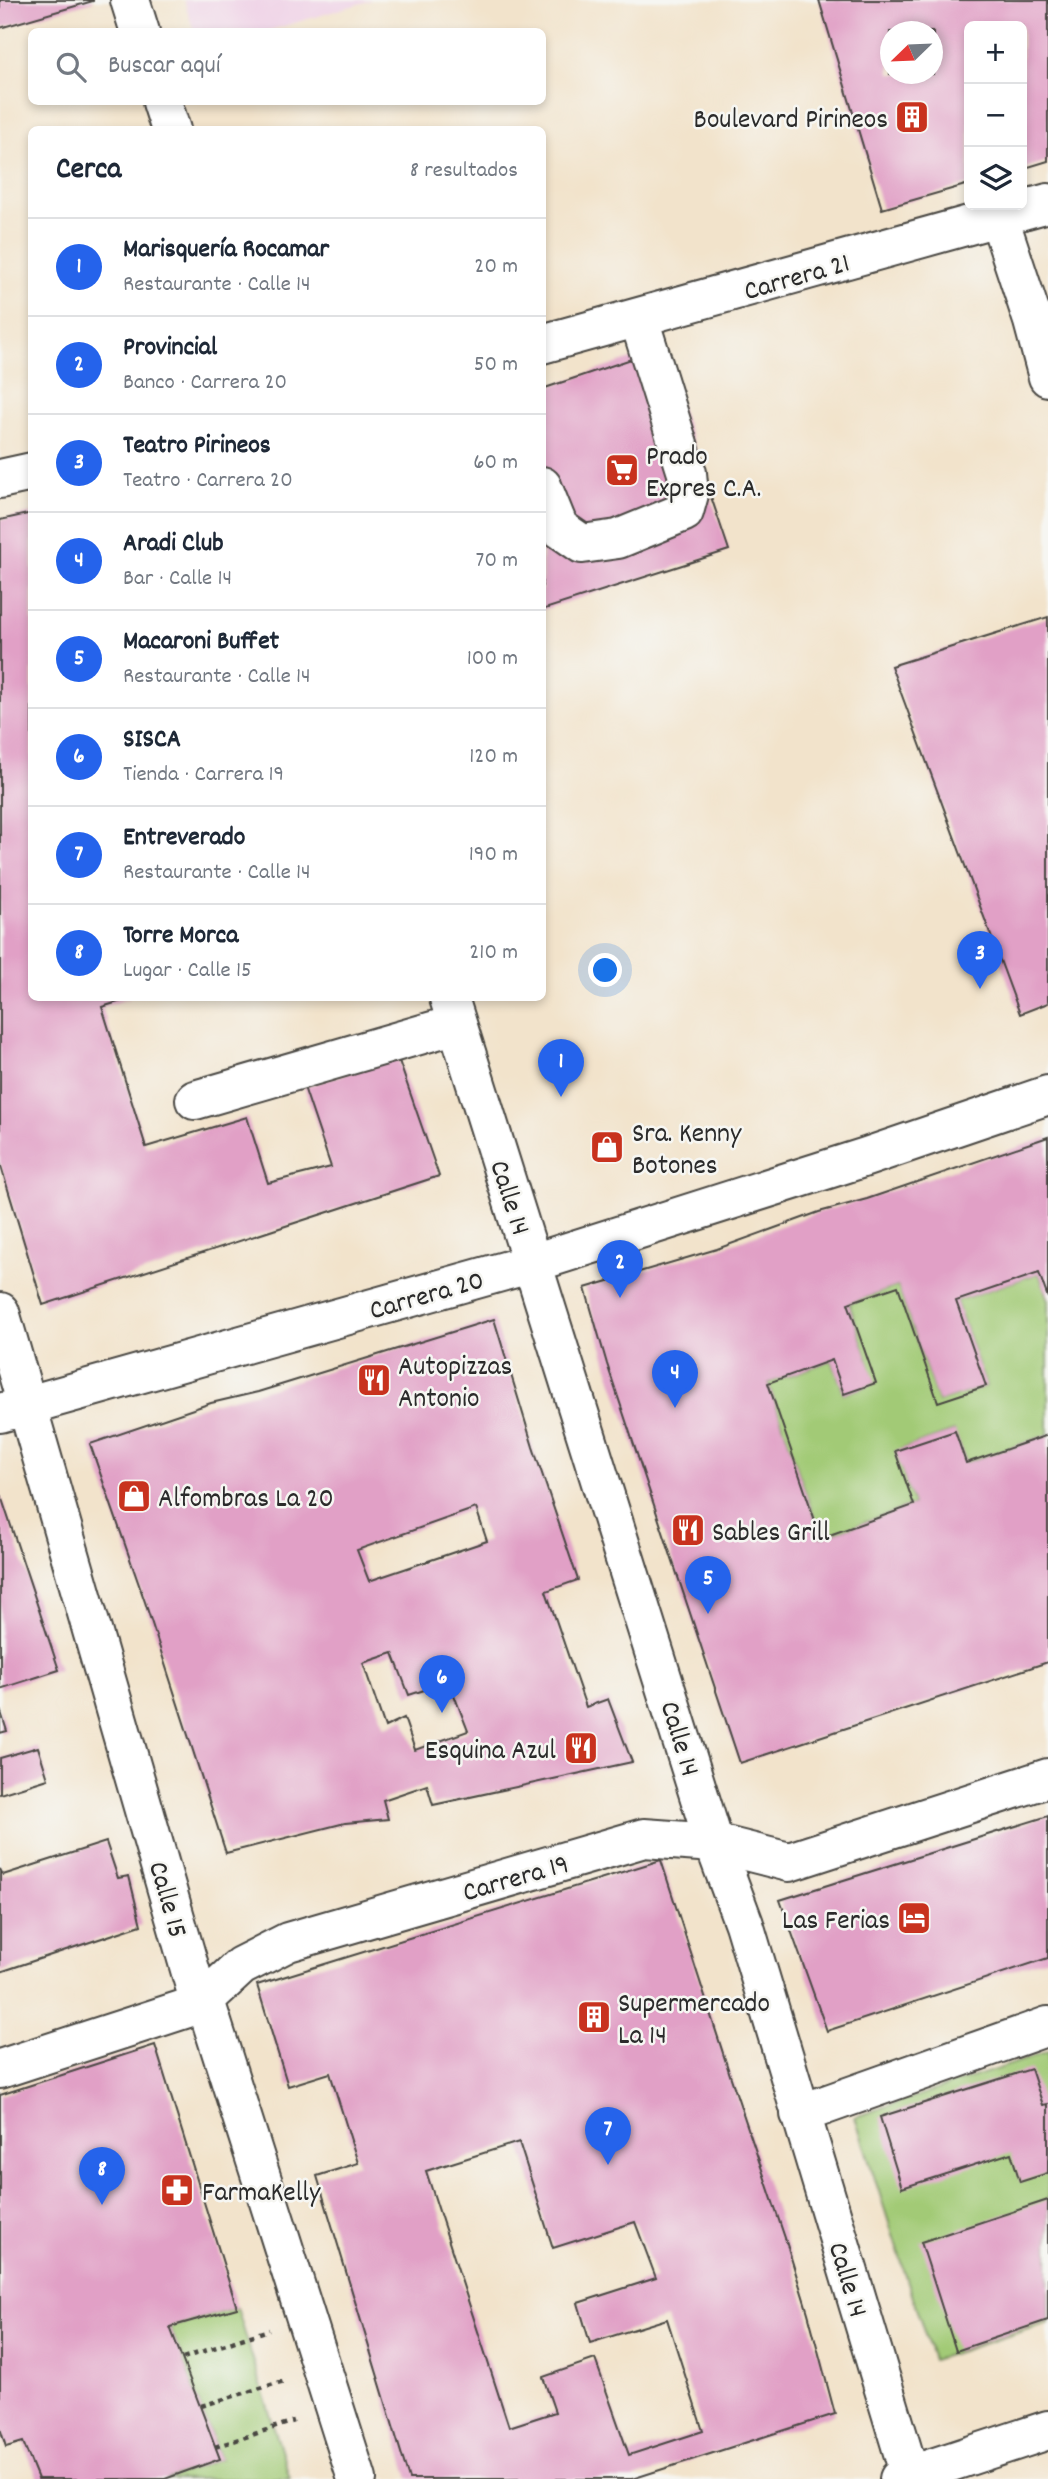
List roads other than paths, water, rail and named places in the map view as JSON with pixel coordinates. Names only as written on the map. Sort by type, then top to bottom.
[{"type":"street","points":[[130,0],[139,28]]},
{"type":"street","points":[[163,105],[170,126]]},
{"type":"street","name":"Carrera 21","points":[[546,343],[1048,203]]},
{"type":"street","points":[[999,218],[1040,318],[1048,377]]},
{"type":"street","points":[[546,496],[559,528],[582,544],[618,539],[684,512],[689,494],[687,473],[639,318]]},
{"type":"street","points":[[0,480],[28,473]]},
{"type":"street","points":[[195,1100],[453,1011]]},
{"type":"street","name":"Calle 14","points":[[453,1011],[714,1843],[744,1924],[907,2478]]},
{"type":"street","name":"Carrera 20","points":[[14,1409],[533,1263],[866,1157],[1048,1095]]},
{"type":"street","name":"Calle 15","points":[[0,1312],[14,1409],[200,2004],[208,2010],[357,2479]]},
{"type":"street","name":"Carrera 19","points":[[0,2069],[200,2004],[241,1966],[288,1942],[644,1838],[714,1843],[789,1862],[1048,1778]]},
{"type":"street","points":[[800,2114],[1048,2026]]},
{"type":"street","points":[[907,2478],[1048,2430]]},
{"type":"place","name":"Boulevard Pirineos","points":[[912,117]]},
{"type":"place","name":"Prado Expres C.A.","points":[[622,470]]},
{"type":"place","name":"Teatro Pirineos","points":[[980,989]]},
{"type":"place","name":"Marisquería Rocamar","points":[[561,1097]]},
{"type":"place","name":"Sra. Kenny Botones","points":[[607,1147]]},
{"type":"place","name":"Provincial","points":[[620,1298]]},
{"type":"place","name":"Autopizzas Antonio","points":[[374,1380]]},
{"type":"place","name":"Aradi Club","points":[[675,1408]]},
{"type":"place","name":"Alfombras La 20","points":[[134,1496]]},
{"type":"place","name":"Sables Grill","points":[[688,1530]]},
{"type":"place","name":"Macaroni Buffet","points":[[708,1614]]},
{"type":"place","name":"SISCA","points":[[442,1713]]},
{"type":"place","name":"Esquina Azul","points":[[581,1748]]},
{"type":"place","name":"Las Ferias","points":[[914,1918]]},
{"type":"place","name":"Supermercado La 14","points":[[594,2017]]},
{"type":"place","name":"Entreverado","points":[[608,2165]]},
{"type":"place","name":"FarmaKelly","points":[[177,2190]]},
{"type":"place","name":"Torre Morca","points":[[102,2205]]}]
